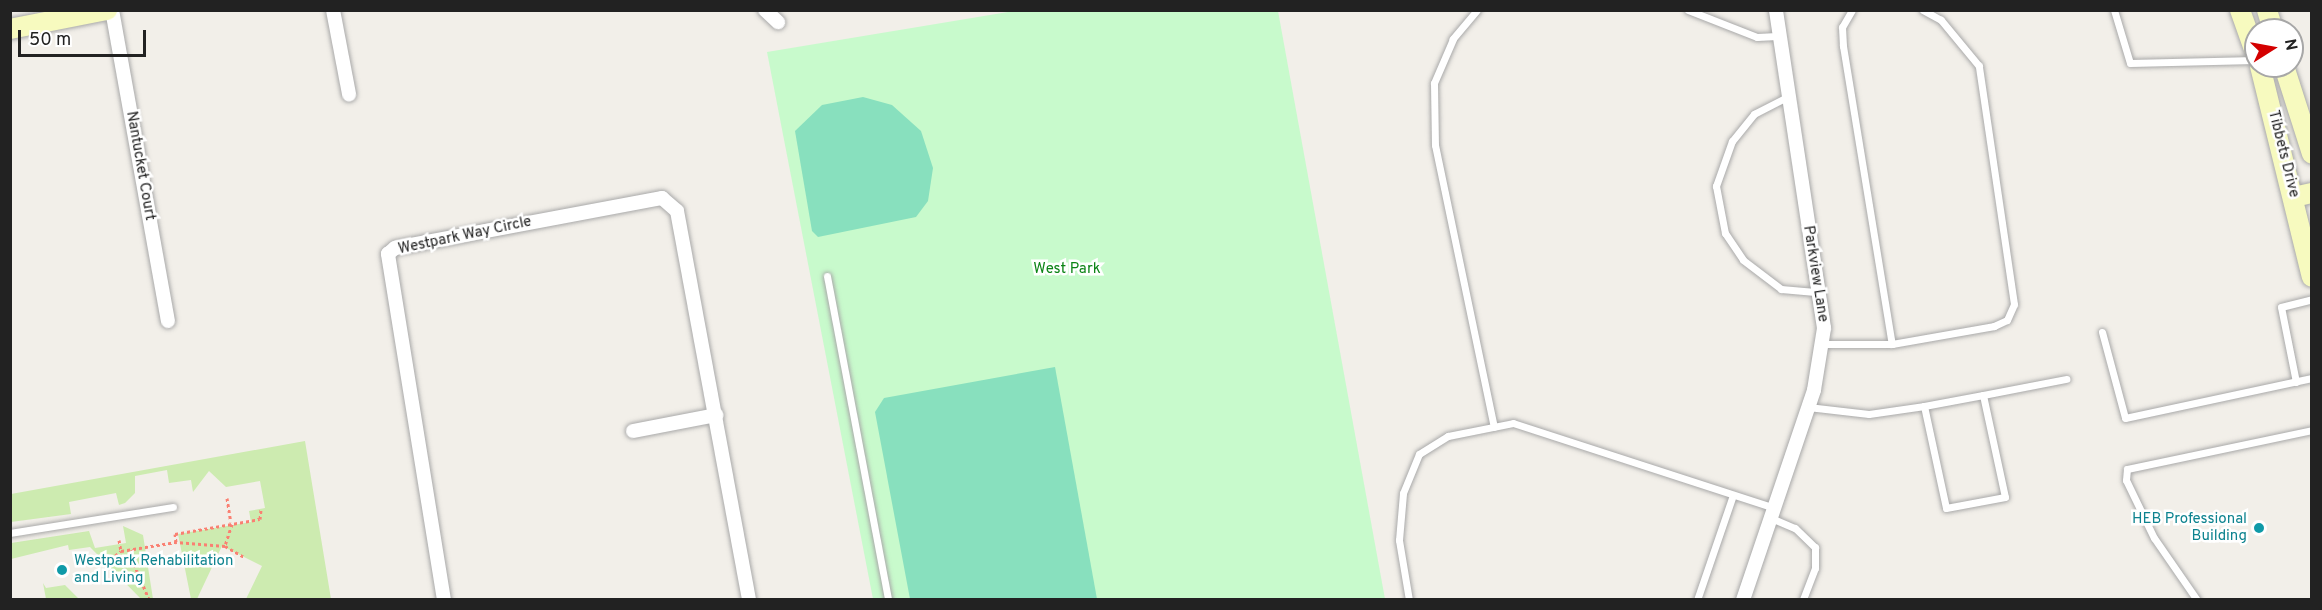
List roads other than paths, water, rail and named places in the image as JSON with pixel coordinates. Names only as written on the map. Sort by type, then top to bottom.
[{"type":"street","points":[[10,29],[107,10]]},
{"type":"street","name":"Nantucket Court","points":[[112,10],[168,321]]},
{"type":"street","points":[[333,10],[349,94]]},
{"type":"street","points":[[765,10],[778,22]]},
{"type":"street","name":"Parkview Lane","points":[[1743,600],[1808,406],[1821,344],[1818,292],[1777,36],[1776,10]]},
{"type":"street","name":"Tibbets Drive","points":[[2264,78],[2303,195],[2312,277]]},
{"type":"street","name":"Tibbets Drive","points":[[2288,78],[2312,154]]},
{"type":"street","name":"Westpark Way Circle","points":[[444,600],[388,266],[394,248],[669,199],[677,211],[749,600]]},
{"type":"street","points":[[633,431],[716,415]]},
{"type":"lane","points":[[1477,10],[1452,39],[1434,83],[1435,145],[1494,427]]},
{"type":"lane","points":[[1688,10],[1757,37],[1777,36]]},
{"type":"lane","points":[[1851,10],[1842,27],[1843,46],[1892,344]]},
{"type":"lane","points":[[1821,344],[1892,344],[1994,326],[2007,320],[2014,304],[1979,66],[1941,20],[1923,10]]},
{"type":"lane","points":[[2114,10],[2130,63],[2244,60]]},
{"type":"lane","points":[[1787,97],[1754,114],[1732,141],[1716,186],[1725,233],[1743,260],[1781,289],[1818,292]]},
{"type":"lane","points":[[827,276],[888,600]]},
{"type":"lane","points":[[2296,382],[2281,307],[2312,299]]},
{"type":"lane","points":[[2102,332],[2125,418],[2312,378]]},
{"type":"lane","points":[[1808,406],[1844,414],[1924,406],[2066,378]]},
{"type":"lane","points":[[1924,406],[1946,508],[1965,505],[2006,497],[1983,395]]},
{"type":"lane","points":[[1409,600],[1399,540],[1403,493],[1419,454],[1448,436],[1513,423],[1772,513],[1795,528],[1815,547],[1803,600]]},
{"type":"lane","points":[[2197,600],[2154,538],[2126,480],[2127,469],[2312,430]]},
{"type":"lane","points":[[1697,600],[1732,498]]},
{"type":"lane","points":[[10,533],[173,507]]},
{"type":"place","name":"HEB Professional Building","points":[[2259,528]]},
{"type":"place","name":"Westpark Rehabilitation and Living","points":[[62,570]]},
{"type":"park label","name":"West Park","points":[[1067,270]]}]
